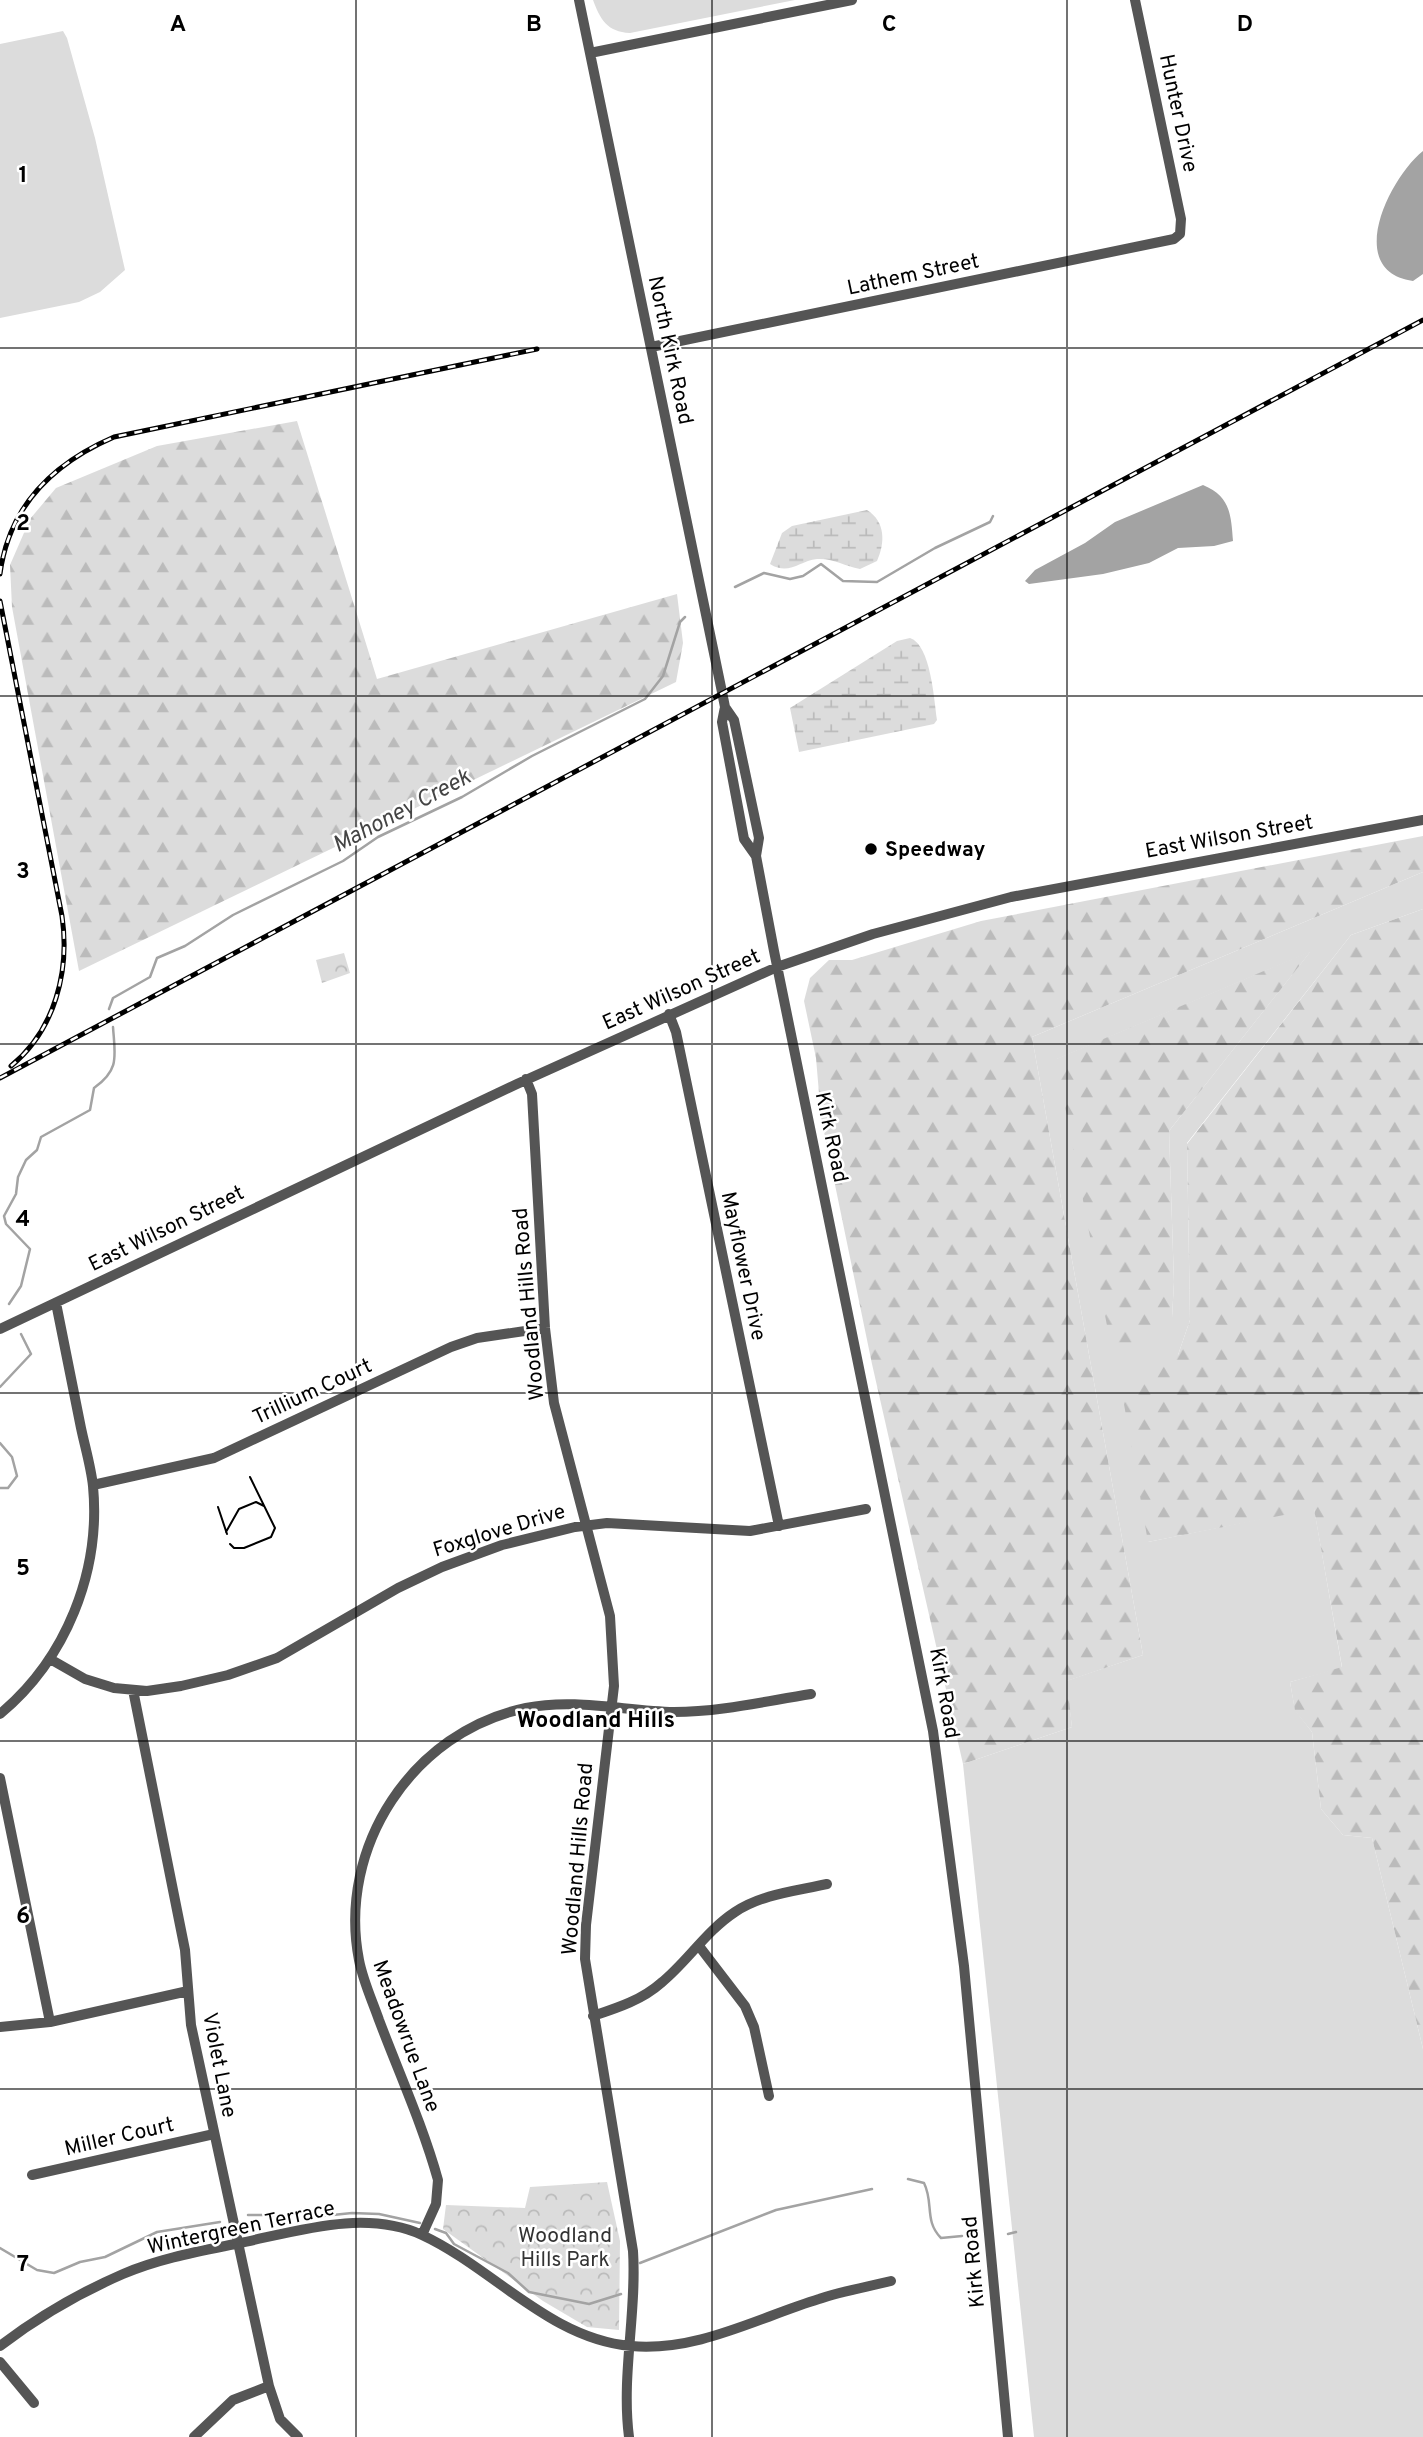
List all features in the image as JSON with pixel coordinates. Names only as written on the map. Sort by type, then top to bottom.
[{"type":"street","name":"North Kirk Road","points":[[579,0],[725,707],[722,722],[744,838],[756,856],[777,967]]},
{"type":"street","points":[[590,53],[852,0]]},
{"type":"street","name":"Hunter Drive","points":[[1135,0],[1181,219],[1180,234]]},
{"type":"street","name":"Lathem Street","points":[[651,346],[1164,243],[1180,234]]},
{"type":"street","name":"East Wilson Street","points":[[0,1329],[526,1080],[777,967],[873,934],[1012,897],[1423,820]]},
{"type":"street","name":"Kirk Road","points":[[777,967],[933,1731],[964,1966],[1008,2437]]},
{"type":"street","name":"Mayflower Drive","points":[[669,1014],[676,1032],[779,1526]]},
{"type":"street","name":"Woodland Hills Road","points":[[526,1080],[532,1094],[545,1328],[554,1403],[610,1616],[613,1663],[611,1708],[585,1937],[593,2015],[633,2251],[635,2298],[626,2391],[629,2437]]},
{"type":"street","points":[[0,1714],[50,1659],[73,1617],[88,1567],[93,1524],[93,1485],[56,1303]]},
{"type":"street","name":"Trillium Court","points":[[93,1485],[214,1458],[451,1347],[477,1338],[545,1328]]},
{"type":"street","name":"Foxglove Drive","points":[[50,1659],[95,1683],[133,1690],[181,1686],[247,1670],[291,1651],[398,1588],[442,1567],[502,1545],[586,1524],[750,1531],[866,1509]]},
{"type":"street","name":"Violet Lane","points":[[133,1690],[185,1950],[191,2025],[269,2386],[280,2418],[298,2437]]},
{"type":"street","name":"Meadowrue Lane","points":[[422,2235],[436,2204],[438,2180],[363,1977],[357,1948],[358,1887],[369,1843],[390,1802],[410,1776],[440,1748],[472,1727],[505,1714],[541,1706],[693,1712],[811,1694]]},
{"type":"street","points":[[0,1778],[50,2022]]},
{"type":"street","points":[[593,2015],[648,1993],[723,1920],[754,1902],[827,1884]]},
{"type":"street","points":[[698,1946],[745,2006],[754,2027],[769,2096]]},
{"type":"street","points":[[0,2027],[50,2022],[188,1991]]},
{"type":"street","name":"Miller Court","points":[[32,2175],[214,2134]]},
{"type":"street","name":"Wintergreen Terrace","points":[[0,2346],[72,2299],[126,2273],[182,2255],[345,2224],[380,2225],[422,2235],[573,2330],[631,2346],[664,2347],[691,2343],[821,2298],[891,2281]]},
{"type":"street","points":[[0,2362],[34,2403]]},
{"type":"street","points":[[194,2437],[233,2400],[269,2386]]},
{"type":"green space","points":[[593,0],[795,0],[630,33],[615,30],[605,23]]},
{"type":"green space","points":[[63,31],[95,138],[125,270],[100,292],[79,302],[0,318],[0,44]]},
{"type":"green space","points":[[297,421],[377,679],[677,594],[683,643],[676,682],[79,971],[12,607],[10,565],[30,519],[56,488],[157,446]]},
{"type":"green space","points":[[867,510],[878,520],[881,527],[882,540],[877,561],[860,569],[823,559],[783,569],[770,564],[782,533],[792,526]]},
{"type":"green space","points":[[910,638],[923,651],[927,662],[937,720],[934,724],[799,752],[790,708],[897,641]]},
{"type":"green space","points":[[1423,836],[1423,872],[1032,1037],[1143,1655],[1067,1681],[1072,1727],[963,1764],[872,1364],[821,1117],[816,1058],[804,1001],[810,978],[829,960],[852,960],[981,921]]},
{"type":"green space","points":[[1423,872],[1423,909],[1351,935],[1187,1143],[1190,1320],[1178,1355],[1148,1542],[1314,1508],[1342,1668],[1290,1682],[1295,1710],[1312,1732],[1321,1809],[1343,1835],[1372,1838],[1423,2049],[1423,2437],[1034,2437],[963,1764],[1072,1727],[1066,1681],[1143,1655],[1032,1037]],"holes":[[[1310,952],[1169,1131],[1174,1282],[1172,1318],[1057,1059]]]},
{"type":"green space","points":[[1423,909],[1423,2049],[1372,1838],[1343,1835],[1321,1809],[1312,1732],[1295,1711],[1290,1682],[1342,1667],[1314,1509],[1148,1542],[1121,1387],[1178,1355],[1190,1320],[1187,1144],[1351,935]]},
{"type":"green space","points":[[1311,951],[1169,1131],[1174,1282],[1172,1318],[1157,1337],[1113,1357],[1056,1059]]},
{"type":"green space","points":[[344,953],[350,973],[322,983],[316,960]]},
{"type":"green space","name":"Woodland Hills Park","points":[[607,2182],[620,2241],[619,2330],[587,2327],[543,2301],[443,2229],[446,2205],[525,2208],[530,2187]]},
{"type":"shaded area","points":[[1423,151],[1423,274],[1413,281],[1392,274],[1380,260],[1377,242],[1379,222],[1387,201],[1410,164]]},
{"type":"shaded area","points":[[1203,485],[1224,500],[1231,522],[1233,541],[1214,546],[1178,548],[1149,563],[1103,574],[1029,584],[1025,581],[1035,570],[1085,543],[1115,522]]},
{"type":"waterway","name":"Mahoney Creek","points":[[735,587],[764,573],[790,579],[803,576],[821,564],[843,581],[877,582],[935,548],[990,522],[993,516]]},
{"type":"waterway","name":"Mahoney Creek","points":[[109,1009],[113,998],[150,977],[157,958],[185,946],[233,915],[343,861],[378,837],[462,797],[532,756],[645,699],[663,676],[680,622],[685,617]]},
{"type":"waterway","name":"Mahoney Creek","points":[[9,1304],[21,1286],[30,1249],[6,1224],[4,1216],[16,1194],[18,1177],[26,1160],[37,1150],[41,1137],[90,1110],[94,1088],[108,1075],[114,1062],[113,1027]]},
{"type":"waterway","name":"Mahoney Creek","points":[[0,1387],[31,1354],[21,1334]]},
{"type":"waterway","name":"Mahoney Creek","points":[[0,1443],[12,1457],[17,1476],[8,1488],[0,1488]]},
{"type":"waterway","points":[[908,2179],[924,2183],[933,2225],[941,2238],[962,2236]]},
{"type":"waterway","points":[[640,2263],[776,2210],[872,2189]]},
{"type":"waterway","points":[[248,2215],[284,2215],[301,2210],[323,2216],[379,2214],[420,2223]]},
{"type":"waterway","points":[[0,2248],[37,2270],[54,2273],[80,2262],[105,2257],[157,2232],[220,2222]]},
{"type":"waterway","points":[[435,2229],[446,2233],[454,2244],[508,2273],[529,2292],[589,2304],[621,2294]]},
{"type":"waterway","points":[[1008,2234],[1016,2232]]},
{"type":"tram line","points":[[230,1544],[234,1548],[244,1548],[271,1537],[275,1528],[250,1477]]},
{"type":"tram line","points":[[226,1532],[239,1509],[256,1502],[264,1506]]},
{"type":"tram line","points":[[218,1507],[227,1534]]},
{"type":"railway","points":[[0,1078],[1423,320]]},
{"type":"railway","points":[[0,574],[13,527],[38,489],[72,460],[114,437],[537,349]]},
{"type":"railway","points":[[0,601],[64,937],[61,978],[49,1017],[39,1035],[11,1066]]},
{"type":"place","name":"Speedway","points":[[871,849]]},
{"type":"district","name":"Woodland Hills","points":[[596,1719]]}]
